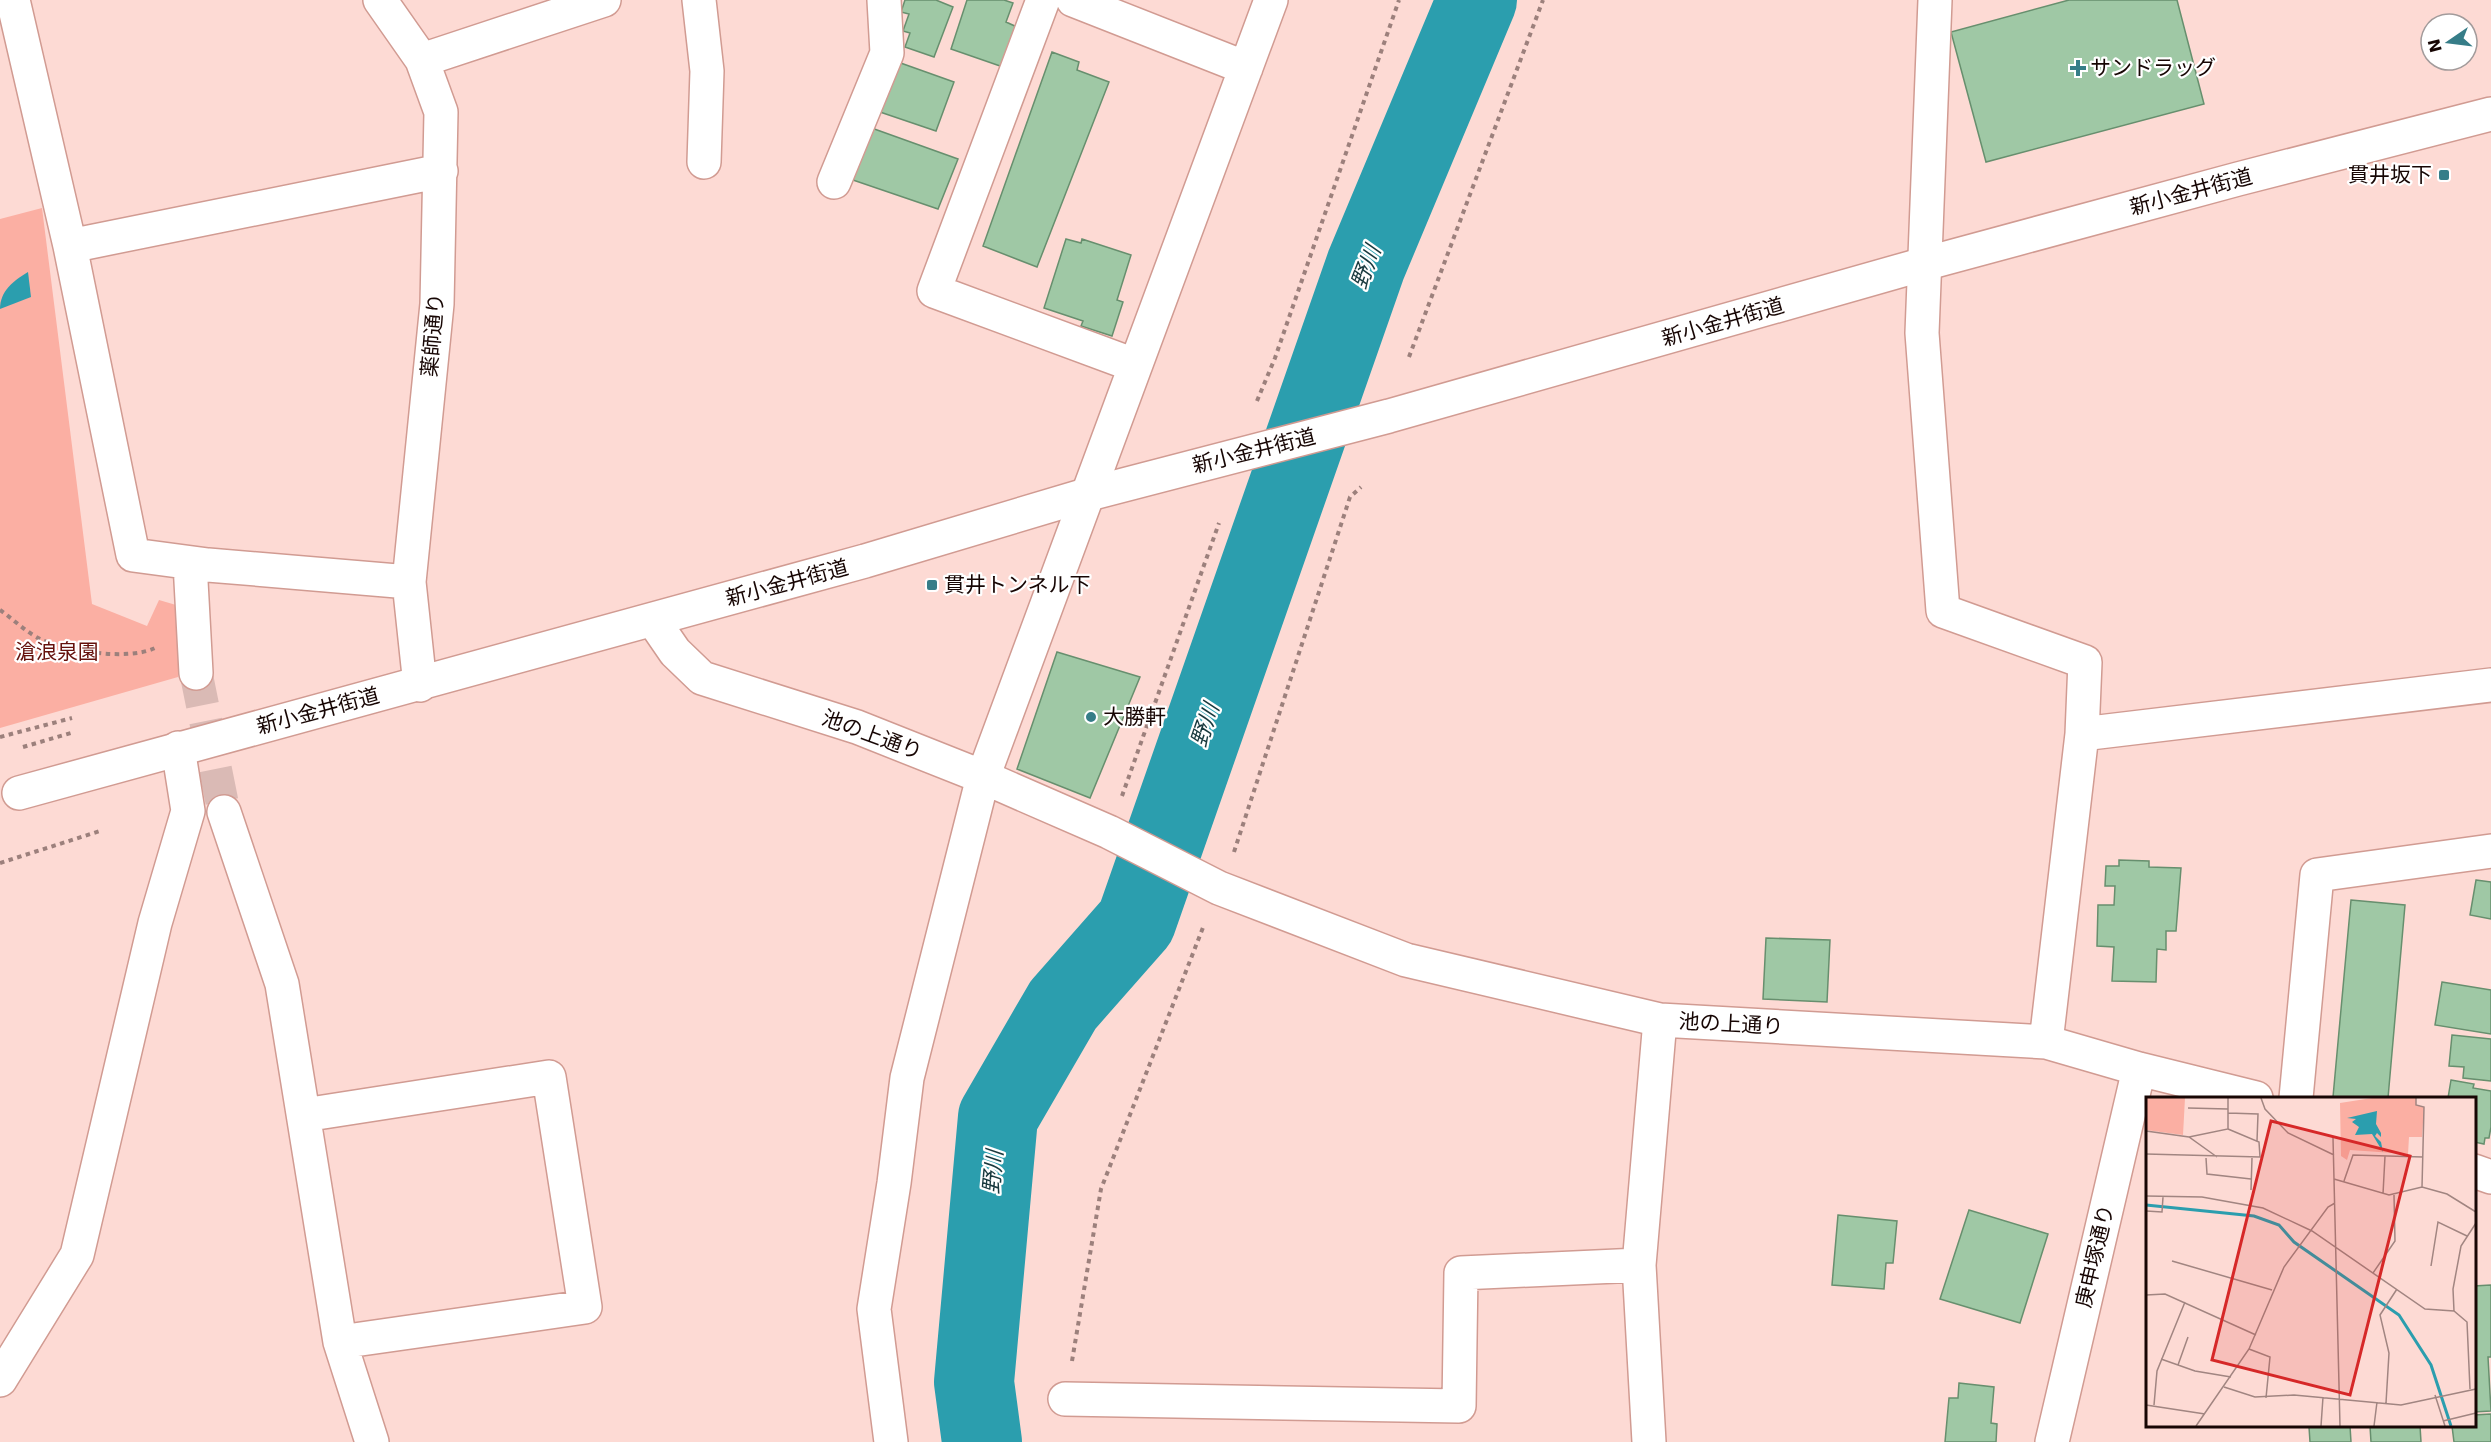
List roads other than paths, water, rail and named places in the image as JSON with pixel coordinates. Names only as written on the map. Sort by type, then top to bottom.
[{"type":"street","points":[[14,0],[70,246],[133,555],[190,563],[409,582]]},
{"type":"street","name":"薬師通り","points":[[380,0],[422,60],[441,112],[437,304],[409,582],[420,685]]},
{"type":"street","points":[[422,60],[604,0]]},
{"type":"street","points":[[699,0],[707,71],[704,162]]},
{"type":"street","points":[[834,182],[887,53],[884,0]]},
{"type":"street","points":[[1043,0],[934,291],[1134,365]]},
{"type":"street","points":[[1073,0],[1246,68]]},
{"type":"street","points":[[891,1442],[874,1309],[894,1183],[907,1078],[983,777],[1271,0]]},
{"type":"street","points":[[1935,0],[1922,333],[1943,611],[2085,662],[2082,734],[2046,1042]]},
{"type":"street","name":"新小金井街道","points":[[19,793],[178,748],[420,685],[865,561],[1089,494],[1389,416],[1924,264],[2238,179],[2491,114]]},
{"type":"street","points":[[70,246],[441,171]]},
{"type":"street","points":[[190,563],[196,673]]},
{"type":"street","name":"池の上通り","points":[[653,620],[675,652],[702,678],[857,727],[983,777],[1109,832],[1219,888],[1406,960],[1660,1020],[2046,1042],[2139,1070],[2252,1097]]},
{"type":"street","points":[[2082,734],[2491,685]]},
{"type":"street","points":[[0,1380],[78,1255],[155,923],[188,811],[178,748]]},
{"type":"street","points":[[224,812],[282,984],[340,1342],[372,1442]]},
{"type":"street","points":[[2296,1097],[2317,875],[2491,850]]},
{"type":"street","points":[[1648,1442],[1639,1265],[1660,1020]]},
{"type":"street","name":"庚申塚通り","points":[[2052,1442],[2139,1070]]},
{"type":"street","points":[[304,1115],[549,1077],[585,1307],[340,1342]]},
{"type":"street","points":[[2476,1171],[2491,1177]]},
{"type":"street","points":[[1065,1399],[1460,1406],[1461,1273],[1639,1265]]},
{"type":"water","points":[[28,272],[31,297],[0,309],[2,297],[8,287]]},
{"type":"waterway","name":"野川","points":[[982,1442],[974,1382],[998,1117],[1063,1005],[1136,922],[1366,265],[1477,0]]},
{"type":"tunnel","points":[[196,673],[224,812]]},
{"type":"place","name":"サンドラッグ","points":[[2078,68]]},
{"type":"place","name":"貫井坂下","points":[[2444,175]]},
{"type":"place","name":"貫井トンネル下","points":[[932,585]]},
{"type":"place","name":"大勝軒","points":[[1091,717]]},
{"type":"park label","name":"滄浪泉園","points":[[57,652]]}]
